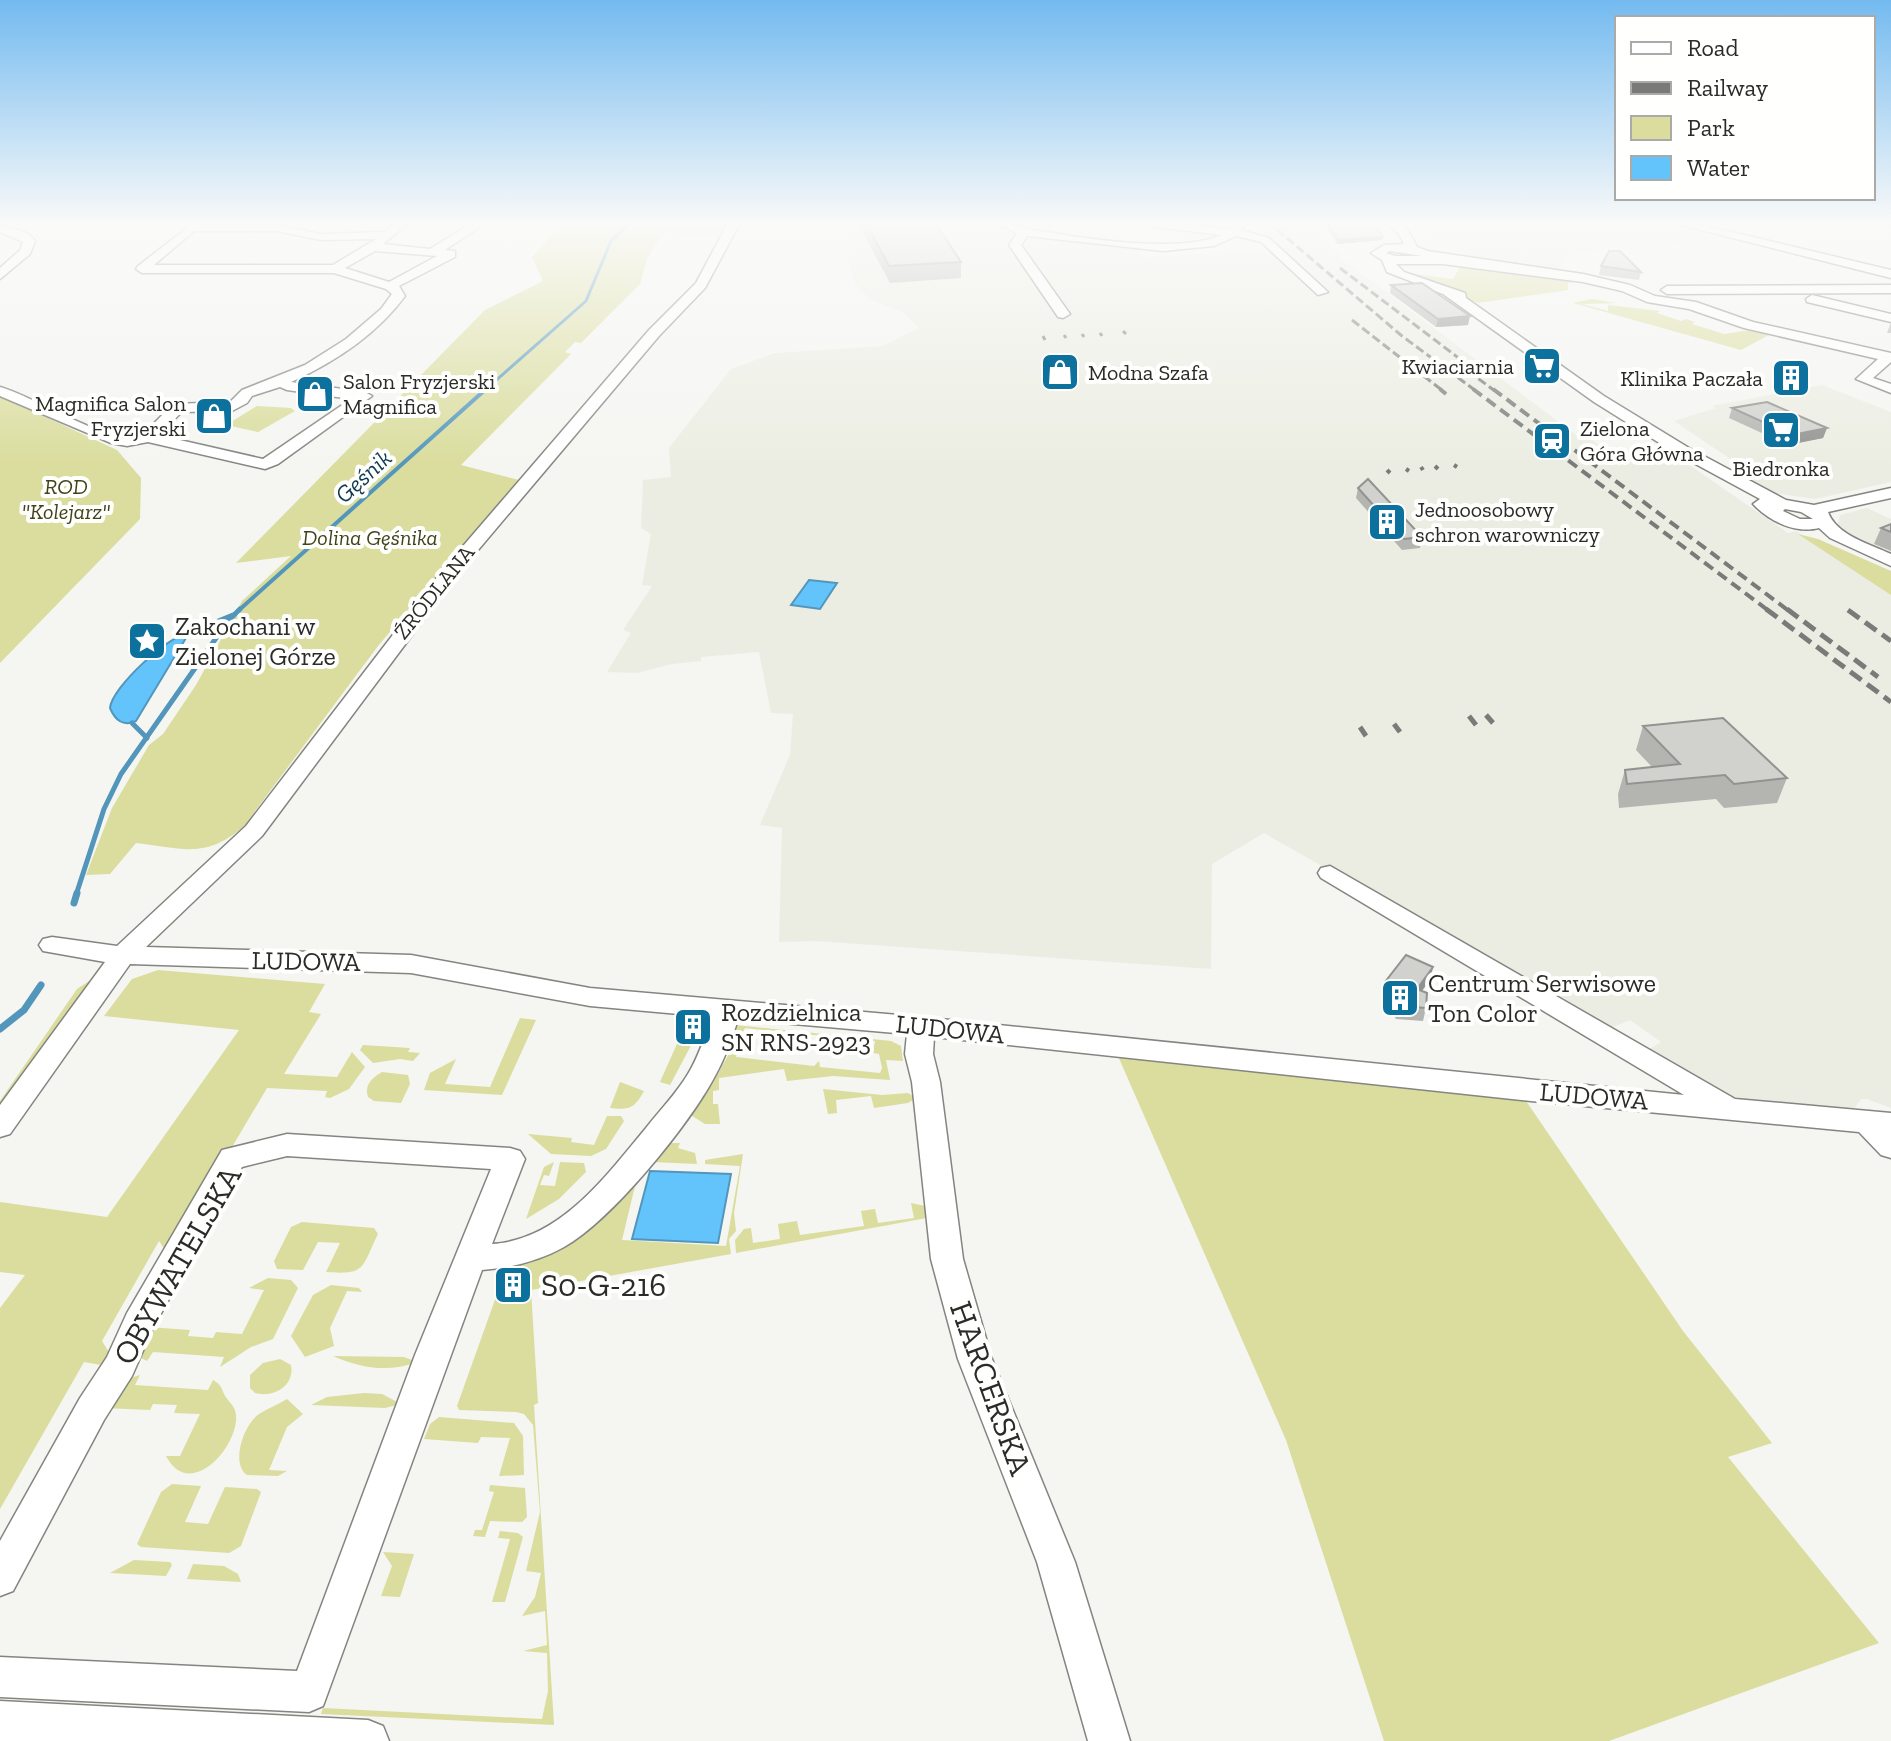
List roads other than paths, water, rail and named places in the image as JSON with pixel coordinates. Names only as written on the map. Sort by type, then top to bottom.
[{"type":"street","points":[[0,391],[19,396],[106,439],[136,441],[195,395],[247,393],[288,378],[376,324],[394,302]]},
{"type":"street","name":"ŹRÓDLANA","points":[[0,1126],[123,955],[254,831],[451,571],[654,333],[684,302]]},
{"type":"street","points":[[1055,302],[1063,314]]},
{"type":"street","points":[[1464,302],[1609,403],[1777,508],[1819,516],[1836,534],[1891,560]]},
{"type":"street","points":[[1652,302],[1890,357]]},
{"type":"street","points":[[1685,302],[1727,319]]},
{"type":"street","points":[[1689,302],[1766,328]]},
{"type":"street","points":[[1716,302],[1745,321]]},
{"type":"street","points":[[1825,302],[1891,318]]},
{"type":"street","points":[[1890,357],[1869,371],[1863,379],[1891,389]]},
{"type":"street","points":[[1869,371],[1891,377]]},
{"type":"street","points":[[152,438],[265,464],[365,396],[287,386]]},
{"type":"street","points":[[1798,524],[1891,493]]},
{"type":"street","points":[[1777,508],[1784,521],[1891,560]]},
{"type":"street","name":"LUDOWA","points":[[1330,873],[1729,1109]]},
{"type":"street","points":[[52,945],[123,955]]},
{"type":"street","name":"LUDOWA","points":[[123,955],[411,964],[591,997],[921,1026],[1879,1123]]},
{"type":"street","points":[[470,1258],[506,1258],[533,1250],[579,1222],[606,1195],[689,1094],[707,1065],[728,1009]]},
{"type":"street","name":"HARCERSKA","points":[[921,1026],[919,1054],[926,1082],[947,1259],[975,1359],[1056,1562],[1109,1741]]},
{"type":"street","points":[[1879,1123],[1891,1147]]},
{"type":"street","name":"OBYWATELSKA","points":[[0,1578],[92,1409],[120,1366],[139,1323],[232,1158],[287,1145],[510,1159],[470,1258],[309,1692],[0,1677]]},
{"type":"street","points":[[0,1721],[237,1737],[368,1741]]},
{"type":"water","points":[[809,580],[837,583],[820,609],[791,605]]},
{"type":"water","points":[[189,633],[136,721],[123,723],[117,719],[110,708],[120,688],[156,652]]},
{"type":"water","points":[[650,1171],[731,1174],[718,1243],[632,1239]]},
{"type":"waterway","name":"Gęśnik","points":[[484,391],[585,302]]},
{"type":"waterway","name":"Gęśnik","points":[[238,611],[486,389]]},
{"type":"waterway","name":"Gęśnik","points":[[147,738],[238,611]]},
{"type":"waterway","points":[[189,633],[233,615]]},
{"type":"waterway","points":[[132,723],[147,738]]},
{"type":"waterway","name":"Gęśnik","points":[[76,895],[104,809],[121,774],[147,738]]},
{"type":"waterway","name":"Gęśnik","points":[[74,903],[77,893]]},
{"type":"waterway","name":"Gęśnik","points":[[0,1029],[24,1010],[41,985]]},
{"type":"railway","points":[[1362,302],[1476,391]]},
{"type":"railway","points":[[1385,302],[1481,375]]},
{"type":"railway","points":[[1352,320],[1443,391]]},
{"type":"railway","points":[[1123,331],[1126,334]]},
{"type":"railway","points":[[1043,336],[1045,340]]},
{"type":"railway","points":[[1468,371],[1495,391]]},
{"type":"railway","points":[[1440,389],[1446,394]]},
{"type":"railway","points":[[1473,389],[1769,611]]},
{"type":"railway","points":[[1493,389],[1789,611]]},
{"type":"railway","points":[[1435,466],[1438,469]]},
{"type":"railway","points":[[1387,470],[1390,473]]},
{"type":"railway","points":[[1766,609],[1891,702]]},
{"type":"railway","points":[[1787,609],[1878,677]]},
{"type":"railway","points":[[1848,610],[1891,641]]},
{"type":"railway","points":[[1486,715],[1493,723]]},
{"type":"railway","points":[[1469,716],[1476,725]]},
{"type":"railway","points":[[1394,724],[1400,732]]},
{"type":"railway","points":[[1360,727],[1366,736]]},
{"type":"place","name":"Kwiaciarnia","points":[[1542,366]]},
{"type":"place","name":"Modna Szafa","points":[[1060,372]]},
{"type":"place","name":"Klinika Paczała","points":[[1791,378]]},
{"type":"place","name":"Salon Fryzjerski Magnifica","points":[[315,394]]},
{"type":"place","name":"Magnifica Salon Fryzjerski","points":[[214,416]]},
{"type":"place","name":"Biedronka","points":[[1781,430]]},
{"type":"place","name":"Zielona Góra Główna","points":[[1552,441]]},
{"type":"place","name":"Jednoosobowy schron warowniczy","points":[[1387,522]]},
{"type":"place","name":"Zakochani w Zielonej Górze","points":[[147,641]]},
{"type":"place","name":"Centrum Serwisowe Ton Color","points":[[1400,998]]},
{"type":"place","name":"Rozdzielnica SN RNS-2923","points":[[693,1027]]},
{"type":"place","name":"S0-G-216","points":[[513,1285]]},
{"type":"park label","name":"ROD \"Kolejarz\"","points":[[66,498]]},
{"type":"park label","name":"Dolina Gęśnika","points":[[370,537]]}]
